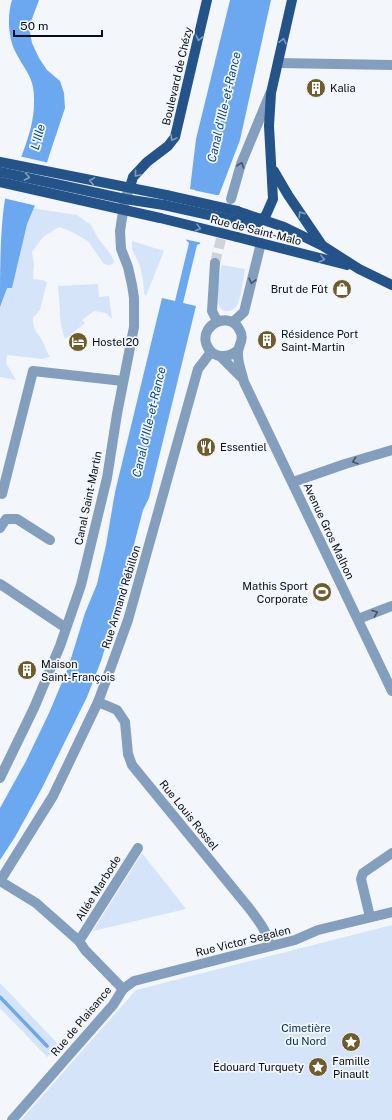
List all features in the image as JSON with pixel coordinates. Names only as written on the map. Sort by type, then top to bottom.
[{"type":"main road","name":"Boulevard de Chézy","points":[[130,187],[133,177],[147,162],[168,146],[175,137],[208,0]]},
{"type":"main road","points":[[263,219],[270,208],[273,199],[269,126],[271,93],[292,0]]},
{"type":"main road","points":[[270,157],[275,174],[323,246]]},
{"type":"main road","name":"Rue de Saint-Malo","points":[[1,167],[54,178],[130,200],[165,200],[237,211],[278,224],[323,246],[359,269],[392,285]]},
{"type":"main road","name":"Rue de Saint-Malo","points":[[54,178],[130,187],[165,200],[250,224],[258,223],[263,219]]},
{"type":"main road","name":"Rue de Saint-Malo","points":[[0,182],[160,218],[359,269]]},
{"type":"main road","points":[[130,187],[130,200],[146,215]]},
{"type":"street","points":[[278,63],[392,65]]},
{"type":"street","points":[[231,199],[241,164],[271,93]]},
{"type":"street","points":[[124,210],[130,200]]},
{"type":"street","name":"Canal Saint-Martin","points":[[0,778],[34,708],[60,646],[81,585],[107,478],[117,414],[134,327],[134,298],[128,267],[122,248],[120,231],[124,210]]},
{"type":"street","points":[[233,322],[244,312],[261,243]]},
{"type":"street","points":[[215,263],[212,311],[217,321]]},
{"type":"street","points":[[223,320],[233,322],[238,326],[242,336],[242,341],[238,350],[228,356],[221,356],[211,352],[206,341],[206,335],[212,324],[223,320]]},
{"type":"street","name":"Avenue Gros Malhon","points":[[238,350],[244,382]]},
{"type":"street","name":"Rue Armand Rébillon","points":[[0,881],[53,796],[98,702],[128,620],[198,369],[211,352]]},
{"type":"street","name":"Avenue Gros Malhon","points":[[221,356],[236,370],[244,382],[392,691]]},
{"type":"street","points":[[2,494],[33,371],[123,382]]},
{"type":"street","points":[[293,482],[392,450]]},
{"type":"street","points":[[0,528],[6,519],[17,519],[50,540]]},
{"type":"street","points":[[0,584],[66,628]]},
{"type":"street","points":[[358,619],[392,606]]},
{"type":"street","name":"Rue Louis Rossel","points":[[98,702],[117,710],[125,722],[128,754],[132,765],[249,908],[264,928],[270,946]]},
{"type":"street","name":"Allée Marbode","points":[[79,941],[138,848]]},
{"type":"street","points":[[370,917],[360,879],[362,873],[392,853]]},
{"type":"street","name":"Rue de Plaisance","points":[[0,881],[36,903],[79,941],[85,950],[123,989],[113,1005],[12,1120]]},
{"type":"street","name":"Rue Victor Segalen","points":[[123,989],[134,981],[295,940],[318,930],[392,912]]},
{"type":"green space","points":[[31,208],[77,215],[91,225],[114,261],[113,264],[104,264],[88,241],[59,227],[43,237],[32,252],[34,265],[33,279],[47,282],[40,310],[33,318],[33,323],[35,330],[41,338],[50,357],[43,359],[7,355],[6,363],[16,380],[0,377],[0,295]]},
{"type":"green space","points":[[132,241],[164,251],[146,296],[144,293],[140,266],[132,249]]},
{"type":"green space","points":[[222,265],[245,269],[239,299],[235,308],[229,311],[223,310],[218,300],[218,285]]},
{"type":"green space","points":[[98,284],[99,297],[109,296],[112,319],[106,313],[94,311],[82,320],[85,323],[65,339],[61,326],[58,286]]},
{"type":"green space","points":[[142,853],[186,909],[93,931]]},
{"type":"green space","name":"Cimetière du Nord","points":[[392,925],[392,1120],[21,1120],[136,990]]},
{"type":"green space","points":[[0,983],[59,1045],[47,1057],[0,1008]]},
{"type":"water","name":"L'Ille","points":[[12,0],[39,0],[29,27],[32,43],[47,70],[60,81],[64,93],[65,108],[48,159],[36,203],[27,224],[12,288],[7,288],[0,307],[1,238],[5,199],[31,127],[34,103],[32,82],[11,41],[9,13]]},
{"type":"water","name":"Canal d'Ille-et-Rance","points":[[230,0],[271,0],[240,140],[219,195],[213,195],[200,244],[197,245],[183,303],[196,306],[149,498],[143,510],[118,606],[101,661],[87,697],[42,788],[15,837],[0,860],[0,808],[26,761],[49,713],[68,668],[85,613],[97,584],[106,545],[115,492],[162,298],[175,301],[189,243],[186,240],[195,190],[190,189],[196,139]]},
{"type":"pier","points":[[19,156],[49,163],[37,206],[3,198]]},
{"type":"pier","points":[[188,189],[221,196],[215,197],[202,243],[184,239],[192,192]]},
{"type":"waterway","points":[[0,997],[47,1046]]},
{"type":"tunnel","points":[[215,263],[228,211]]},
{"type":"place","name":"Kalia","points":[[316,88]]},
{"type":"place","name":"Brut de Fût","points":[[342,289]]},
{"type":"place","name":"Résidence Port Saint-Martin","points":[[267,340]]},
{"type":"place","name":"Hostel20","points":[[78,342]]},
{"type":"place","name":"Essentiel","points":[[206,447]]},
{"type":"place","name":"Mathis Sport Corporate","points":[[322,592]]},
{"type":"place","name":"Maison Saint-François","points":[[27,670]]},
{"type":"place","name":"Famille Pinault","points":[[351,1042]]},
{"type":"place","name":"Édouard Turquety","points":[[318,1067]]}]
